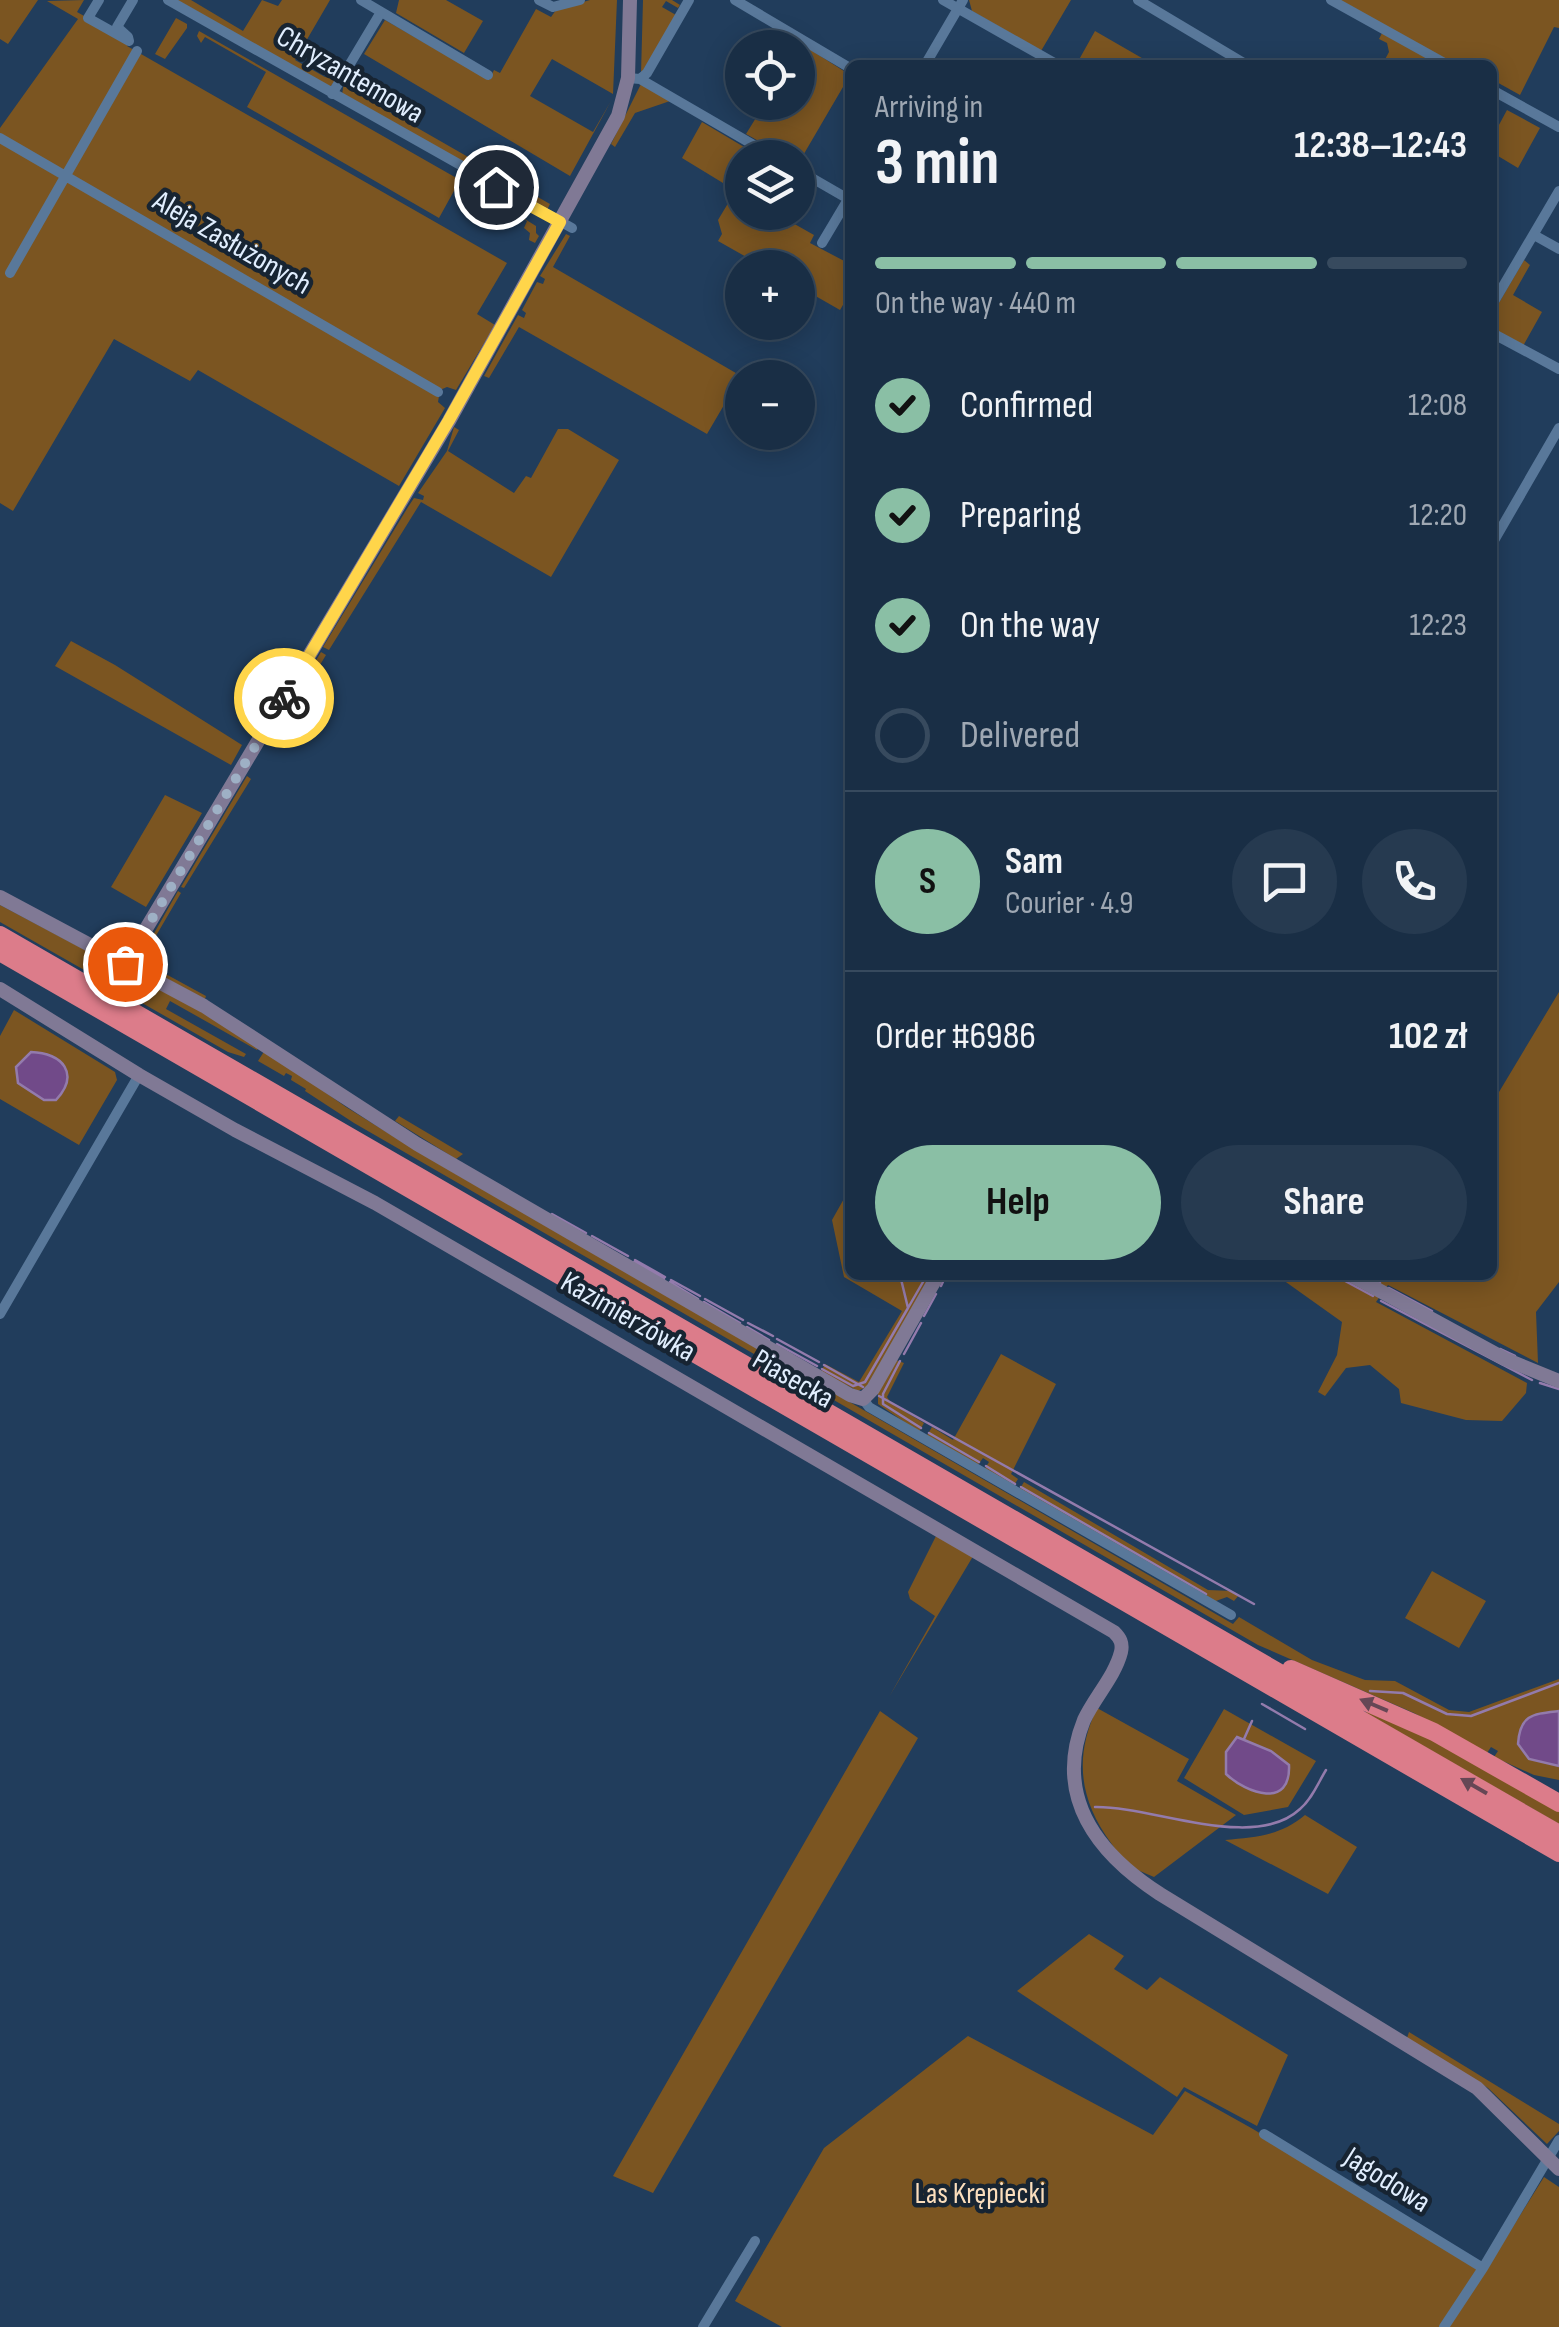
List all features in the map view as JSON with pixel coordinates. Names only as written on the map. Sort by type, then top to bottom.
[{"type":"highway","name":"Piasecka","points":[[0,935],[1559,1834]]},
{"type":"highway","name":"Piasecka","points":[[0,952],[1528,1835],[1559,1857]]},
{"type":"highway","points":[[1186,1620],[1420,1725],[1559,1803]]},
{"type":"highway","points":[[1492,1765],[1541,1786],[1559,1788]]},
{"type":"street","points":[[99,0],[88,18],[129,41],[118,27],[134,0]]},
{"type":"street","name":"Chryzantemowa","points":[[168,0],[566,226]]},
{"type":"street","points":[[360,0],[488,74]]},
{"type":"street","points":[[332,94],[392,0]]},
{"type":"street","points":[[539,0],[553,6],[580,0]]},
{"type":"street","points":[[125,964],[482,378],[566,226],[634,79],[630,0]]},
{"type":"street","points":[[634,79],[647,72],[689,0]]},
{"type":"street","points":[[736,0],[845,65]]},
{"type":"street","points":[[944,0],[960,4],[1050,60]]},
{"type":"street","points":[[1138,0],[1239,60]]},
{"type":"street","points":[[1331,0],[1439,60]]},
{"type":"street","points":[[928,60],[960,4]]},
{"type":"street","points":[[10,273],[137,51]]},
{"type":"street","points":[[634,79],[744,140]]},
{"type":"street","points":[[1497,93],[1559,127]]},
{"type":"street","name":"Aleja Zasłużonych","points":[[0,138],[438,392]]},
{"type":"street","points":[[815,179],[845,196]]},
{"type":"street","points":[[1497,297],[1559,191]]},
{"type":"street","points":[[822,243],[845,205]]},
{"type":"street","points":[[1534,235],[1559,248]]},
{"type":"street","points":[[1497,336],[1559,369]]},
{"type":"street","points":[[1497,535],[1559,428]]},
{"type":"street","points":[[0,897],[230,1022],[487,1186],[1230,1615]]},
{"type":"street","points":[[0,988],[139,1074],[0,1314]]},
{"type":"street","name":"Kazimierzówka","points":[[139,1074],[406,1221],[1119,1637],[1121,1652],[1085,1718],[1074,1767],[1084,1816],[1105,1850],[1138,1880],[1477,2088],[1554,2164]]},
{"type":"street","points":[[863,1400],[873,1390],[935,1280]]},
{"type":"street","points":[[1360,1280],[1505,1359],[1559,1381]]},
{"type":"street","name":"Jagodowa","points":[[1264,2134],[1483,2268]]},
{"type":"street","points":[[1444,2327],[1554,2164],[1559,2140]]},
{"type":"street","points":[[703,2327],[755,2240]]},
{"type":"green space","points":[[0,0],[38,0],[8,44],[0,39]]},
{"type":"green space","points":[[84,0],[77,12],[129,41],[127,46],[507,263],[477,314],[495,325],[456,390],[440,390],[438,402],[445,408],[399,486],[198,370],[190,381],[114,339],[13,511],[0,503],[0,128],[78,19],[47,1]]},
{"type":"green space","points":[[177,0],[191,0],[243,31],[262,0],[278,6],[282,0],[330,0],[295,60],[325,77],[337,78],[326,86]]},
{"type":"green space","points":[[399,0],[446,0],[483,21],[464,53],[396,13]]},
{"type":"green space","points":[[590,0],[617,0],[613,94],[552,59],[530,96],[593,132],[611,101],[570,176],[364,54],[385,20],[489,80],[494,70],[500,73],[536,9],[551,17],[556,10]]},
{"type":"green space","points":[[643,0],[672,0],[680,5],[678,8],[666,1],[662,7],[676,15],[641,74]]},
{"type":"green space","points":[[969,0],[1071,0],[1041,51],[972,11]]},
{"type":"green space","points":[[1337,0],[1559,0],[1559,28],[1554,27],[1520,95],[1497,82],[1497,60],[1448,60]]},
{"type":"green space","points":[[176,18],[187,28],[165,59],[155,54]]},
{"type":"green space","points":[[199,31],[460,180],[439,218],[247,107],[266,72],[205,37],[201,43]]},
{"type":"green space","points":[[1095,31],[1145,60],[1079,60]]},
{"type":"green space","points":[[1382,33],[1429,60],[1385,60],[1389,52],[1387,43],[1379,39]]},
{"type":"green space","points":[[815,53],[845,72],[845,84],[812,140],[757,140],[746,134],[755,120],[815,120]]},
{"type":"green space","points":[[344,82],[346,87],[550,204],[547,210],[342,95]]},
{"type":"green space","points":[[641,84],[670,101],[635,113],[615,147],[611,144]]},
{"type":"green space","points":[[1507,110],[1540,128],[1518,168],[1497,155],[1497,129]]},
{"type":"green space","points":[[702,122],[732,140],[725,140],[723,183],[682,158]]},
{"type":"green space","points":[[470,185],[536,226],[539,236],[535,243],[529,240],[530,233],[524,228],[527,221],[472,190],[468,196],[466,190]]},
{"type":"green space","points":[[725,208],[725,230],[805,230],[814,235],[810,243],[845,261],[845,302],[840,310],[815,296],[815,250],[734,250],[718,241],[722,234],[718,220]]},
{"type":"green space","points":[[566,234],[570,236],[553,267],[725,367],[725,403],[707,434],[519,327],[489,378],[484,376],[518,315],[524,318],[526,313],[522,310],[537,282],[543,284],[545,279],[540,276]]},
{"type":"green space","points":[[1524,260],[1530,265],[1513,295],[1542,312],[1523,346],[1497,332],[1497,306]]},
{"type":"green space","points":[[454,427],[459,430],[448,451],[514,493],[526,476],[531,478],[558,429],[568,429],[619,460],[551,577],[421,502],[329,650],[323,647],[414,498],[423,500],[424,496],[418,493],[447,451]]},
{"type":"green space","points":[[71,641],[242,745],[231,765],[55,666]]},
{"type":"green space","points":[[321,652],[326,655],[288,718],[283,715]]},
{"type":"green space","points":[[247,776],[251,779],[184,888],[181,887]]},
{"type":"green space","points":[[165,795],[202,813],[146,907],[111,887]]},
{"type":"green space","points":[[178,891],[181,893],[143,958],[206,996],[205,999],[147,968],[140,958]]},
{"type":"green space","points":[[0,905],[201,1011],[259,1047],[257,1050],[170,1001],[166,1009],[246,1054],[244,1057],[228,1052],[0,922]]},
{"type":"green space","points":[[1559,992],[1559,1282],[1536,1312],[1538,1363],[1388,1285],[1376,1302],[1527,1383],[1526,1393],[1502,1421],[1466,1420],[1401,1403],[1399,1389],[1370,1365],[1346,1368],[1325,1396],[1318,1392],[1337,1355],[1342,1322],[1283,1280],[1497,1280],[1497,1095]]},
{"type":"green space","points":[[14,1010],[115,1072],[117,1080],[79,1145],[0,1099],[0,1036]]},
{"type":"green space","points":[[265,1050],[425,1156],[1233,1624],[1239,1617],[1312,1660],[1365,1680],[1395,1681],[1449,1710],[1469,1712],[1559,1679],[1559,1780],[1534,1775],[1494,1757],[1498,1751],[1491,1747],[1487,1753],[1414,1713],[1258,1645],[354,1123],[305,1091],[291,1080],[292,1076],[284,1076],[258,1061]]},
{"type":"green space","points":[[399,1116],[463,1154],[456,1159],[395,1121]]},
{"type":"green space","points":[[845,1197],[845,1278],[844,1277],[832,1220]]},
{"type":"green space","points":[[849,1280],[929,1280],[868,1386],[858,1391],[821,1372],[825,1364],[859,1382],[902,1311]]},
{"type":"green space","points":[[1001,1354],[1056,1384],[1011,1474],[1018,1479],[1013,1487],[984,1470],[989,1462],[983,1458],[977,1466],[926,1437],[932,1427],[953,1440]]},
{"type":"green space","points":[[896,1360],[904,1363],[887,1397],[924,1423],[919,1432],[878,1404],[878,1393]]},
{"type":"green space","points":[[1024,1482],[1208,1590],[1239,1595],[1234,1601],[1227,1597],[1213,1602],[1019,1490]]},
{"type":"green space","points":[[936,1536],[972,1558],[889,1697],[935,1616],[910,1599],[908,1592]]},
{"type":"green space","points":[[1432,1571],[1486,1601],[1459,1648],[1405,1618]]},
{"type":"green space","points":[[1097,1708],[1189,1759],[1177,1781],[1236,1815],[1154,1877],[1121,1858],[1100,1827],[1086,1794],[1085,1744]]},
{"type":"green space","points":[[1224,1709],[1316,1761],[1288,1807],[1244,1815],[1184,1778]]},
{"type":"green space","points":[[1369,1709],[1425,1735],[1559,1809],[1559,1824],[1366,1713]]},
{"type":"green space","points":[[880,1711],[918,1738],[653,2193],[613,2176]]},
{"type":"green space","points":[[1305,1815],[1357,1847],[1328,1894],[1225,1840],[1277,1831]]},
{"type":"green space","points":[[1089,1934],[1124,1956],[1114,1969],[1147,1990],[1160,1977],[1288,2055],[1257,2126],[1184,2087],[1177,2097],[1017,1991]]},
{"type":"green space","points":[[1409,2032],[1559,2124],[1559,2131],[1547,2144],[1488,2088],[1407,2038]]},
{"type":"green space","name":"Las Krępiecki","points":[[968,2036],[1153,2135],[1185,2091],[1484,2273],[1544,2177],[1559,2187],[1559,2327],[782,2327],[735,2301],[824,2148]]},
{"type":"shaded area","points":[[31,1052],[52,1056],[64,1067],[67,1082],[56,1100],[44,1100],[18,1083],[16,1067]]},
{"type":"shaded area","points":[[1559,1711],[1559,1766],[1529,1759],[1518,1744],[1525,1721]]},
{"type":"shaded area","points":[[1237,1737],[1271,1751],[1289,1765],[1283,1788],[1266,1794],[1256,1792],[1226,1774],[1226,1752]]},
{"type":"waterway","points":[[552,1214],[586,1233]]},
{"type":"waterway","points":[[592,1236],[628,1256]]},
{"type":"waterway","points":[[635,1260],[665,1277]]},
{"type":"waterway","points":[[634,1262],[664,1279]]},
{"type":"waterway","points":[[671,1280],[700,1296]]},
{"type":"waterway","points":[[822,1369],[853,1386],[865,1382],[908,1308],[901,1280]]},
{"type":"waterway","points":[[908,1308],[924,1280]]},
{"type":"waterway","points":[[941,1286],[944,1280]]},
{"type":"waterway","points":[[1343,1280],[1373,1296]]},
{"type":"waterway","points":[[1375,1280],[1380,1283]]},
{"type":"waterway","points":[[670,1282],[698,1299]]},
{"type":"waterway","points":[[1389,1288],[1432,1311]]},
{"type":"waterway","points":[[924,1316],[936,1294]]},
{"type":"waterway","points":[[705,1299],[743,1320]]},
{"type":"waterway","points":[[1381,1301],[1532,1380]]},
{"type":"waterway","points":[[704,1302],[740,1323]]},
{"type":"waterway","points":[[748,1323],[773,1336]]},
{"type":"waterway","points":[[904,1354],[921,1323]]},
{"type":"waterway","points":[[747,1327],[769,1340]]},
{"type":"waterway","points":[[777,1339],[819,1362]]},
{"type":"waterway","points":[[777,1344],[817,1366]]},
{"type":"waterway","points":[[1500,1349],[1515,1356]]},
{"type":"waterway","points":[[900,1361],[883,1394],[883,1404],[921,1428]]},
{"type":"waterway","points":[[824,1365],[863,1387]]},
{"type":"waterway","points":[[1540,1383],[1559,1389]]},
{"type":"waterway","points":[[879,1396],[1254,1604]]},
{"type":"waterway","points":[[929,1433],[979,1462]]},
{"type":"waterway","points":[[986,1466],[1015,1484]]},
{"type":"waterway","points":[[1021,1487],[1206,1594]]},
{"type":"waterway","points":[[1370,1691],[1403,1693],[1447,1714],[1471,1716],[1559,1683]]},
{"type":"waterway","points":[[1262,1704],[1305,1729]]},
{"type":"waterway","points":[[1244,1739],[1252,1721]]},
{"type":"waterway","points":[[1095,1807],[1202,1824],[1257,1827],[1280,1821],[1300,1809],[1326,1770]]},
{"type":"way so far","points":[[125,964],[284,698]]},
{"type":"route","points":[[284,698],[449,420],[560,222],[496,187]]}]
